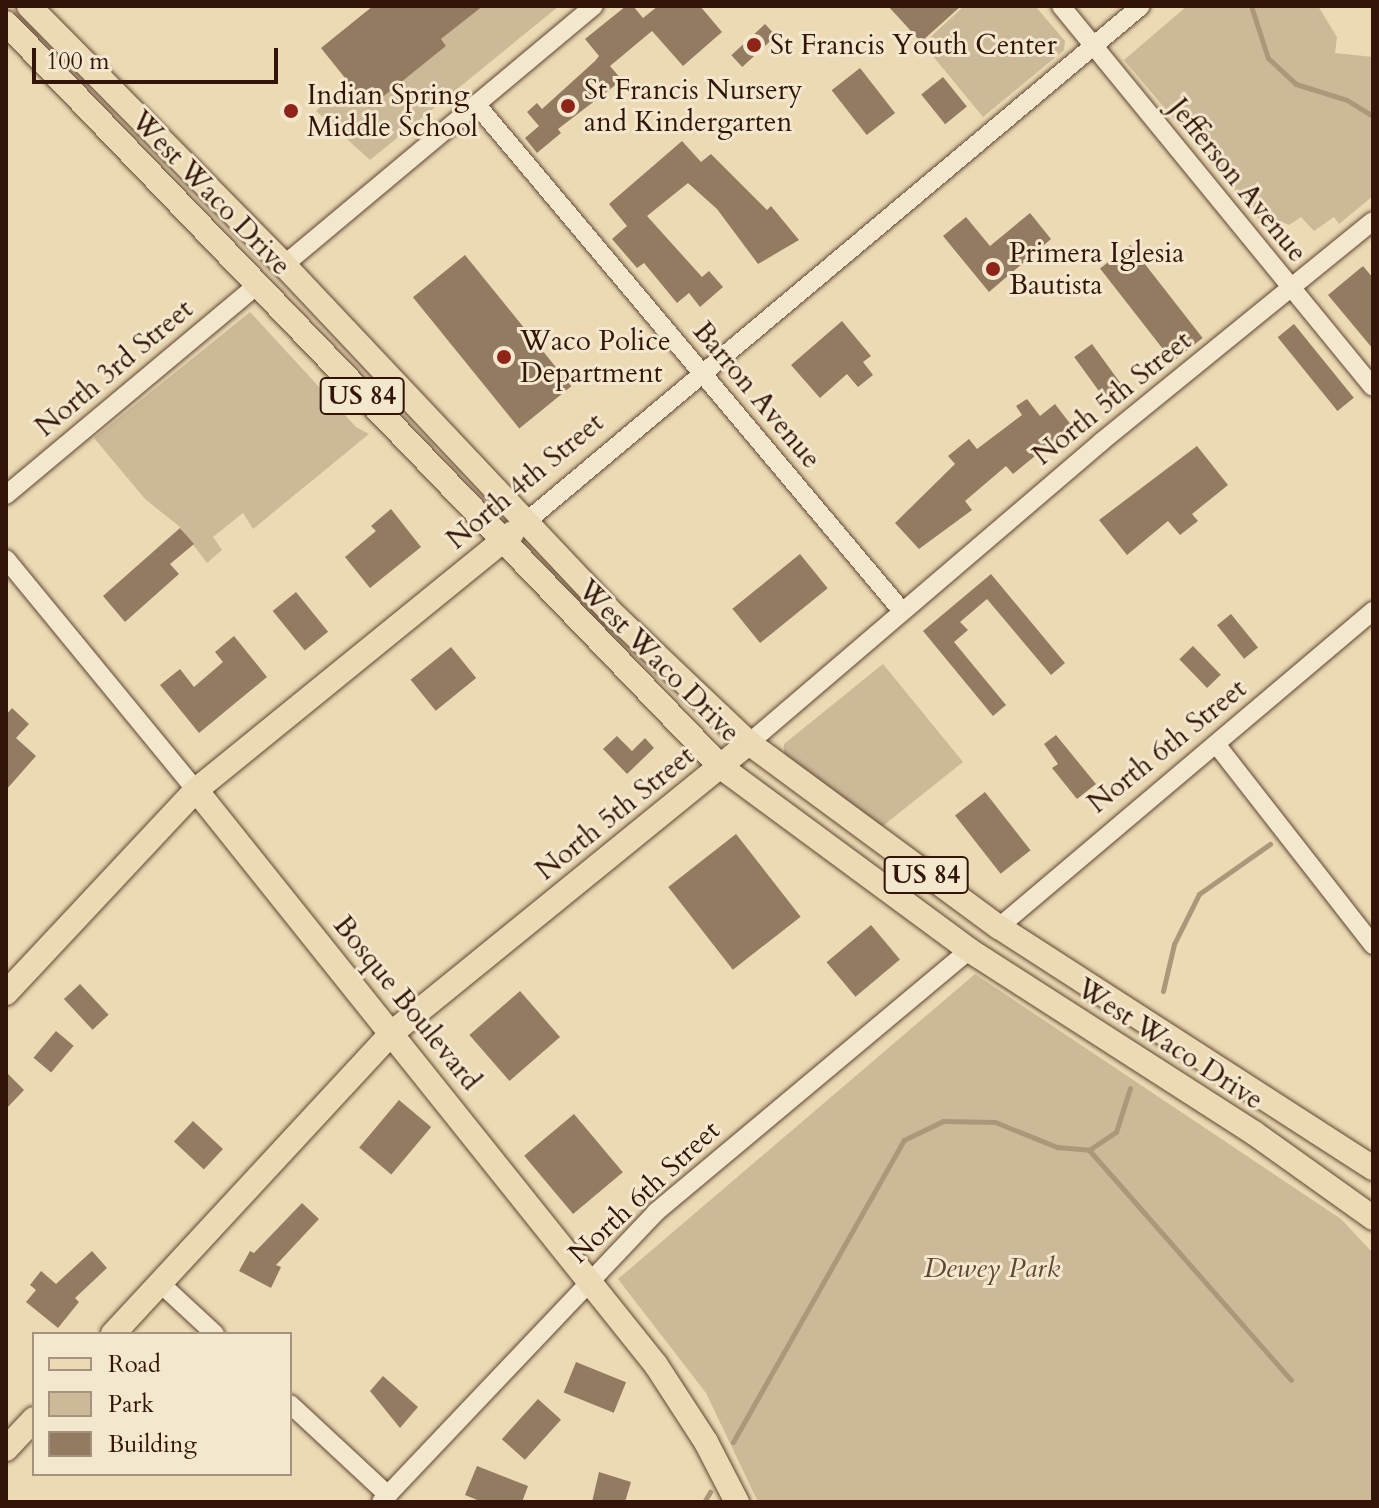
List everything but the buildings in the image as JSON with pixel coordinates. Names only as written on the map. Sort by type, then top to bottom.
[{"type":"main road","name":"West Waco Drive","points":[[29,6],[284,265],[616,617],[749,743],[999,927],[1373,1168]]},
{"type":"main road","name":"West Waco Drive","points":[[6,23],[501,542],[721,767],[969,950],[1254,1133],[1373,1218]]},
{"type":"main road","name":"North 4th Street","points":[[6,993],[196,790],[527,521]]},
{"type":"main road","name":"North 5th Street","points":[[115,1332],[393,1032],[749,743]]},
{"type":"main road","name":"Bosque Boulevard","points":[[196,790],[393,1032],[656,1365],[706,1442],[737,1502]]},
{"type":"main road","points":[[6,1449],[32,1421]]},
{"type":"street","points":[[284,265],[594,6]]},
{"type":"street","name":"Jefferson Avenue","points":[[1061,6],[1373,387]]},
{"type":"street","name":"North 4th Street","points":[[527,521],[1141,6]]},
{"type":"street","name":"Barron Avenue","points":[[476,104],[902,611]]},
{"type":"street","name":"North 5th Street","points":[[749,743],[902,611],[1373,221]]},
{"type":"street","name":"North 3rd Street","points":[[6,495],[257,285]]},
{"type":"street","name":"Bosque Boulevard","points":[[6,559],[196,790]]},
{"type":"street","name":"North 6th Street","points":[[999,927],[1373,611]]},
{"type":"street","points":[[1216,744],[1373,945]]},
{"type":"street","name":"North 6th Street","points":[[385,1498],[589,1280],[705,1169],[969,950]]},
{"type":"street","points":[[160,1283],[213,1332]]},
{"type":"street","points":[[292,1406],[385,1498]]},
{"type":"green space","points":[[483,6],[559,6],[370,160],[316,111],[348,83],[369,108],[446,46],[441,39]]},
{"type":"green space","points":[[964,6],[1035,6],[1065,41],[1064,50],[983,117],[923,44]]},
{"type":"green space","points":[[1187,6],[1318,6],[1337,37],[1335,53],[1373,57],[1373,196],[1339,224],[1334,217],[1314,231],[1301,217],[1289,225],[1270,217],[1262,223],[1124,60]]},
{"type":"green space","points":[[250,312],[356,427],[369,434],[253,529],[243,513],[213,537],[222,550],[207,563],[180,527],[145,499],[94,438]]},
{"type":"green space","points":[[883,664],[963,762],[879,829],[784,755],[784,744]]},
{"type":"green space","name":"Dewey Park","points":[[975,974],[1341,1219],[1373,1253],[1373,1502],[758,1502],[706,1393],[618,1279]]},
{"type":"waterway","points":[[1251,6],[1268,58],[1296,84],[1347,100],[1373,116]]},
{"type":"waterway","points":[[1163,991],[1174,944],[1199,894],[1270,844]]},
{"type":"waterway","points":[[733,1442],[904,1140],[943,1121],[995,1122],[1057,1147],[1089,1150],[1116,1132],[1130,1088]]},
{"type":"waterway","points":[[1089,1150],[1291,1380]]},
{"type":"waterway","points":[[704,1502],[710,1492]]},
{"type":"place","name":"St Francis Youth Center","points":[[754,45]]},
{"type":"place","name":"St Francis Nursery and Kindergarten","points":[[568,106]]},
{"type":"place","name":"Indian Spring Middle School","points":[[291,111]]},
{"type":"place","name":"Primera Iglesia Bautista","points":[[993,269]]},
{"type":"place","name":"Waco Police Department","points":[[504,357]]}]
